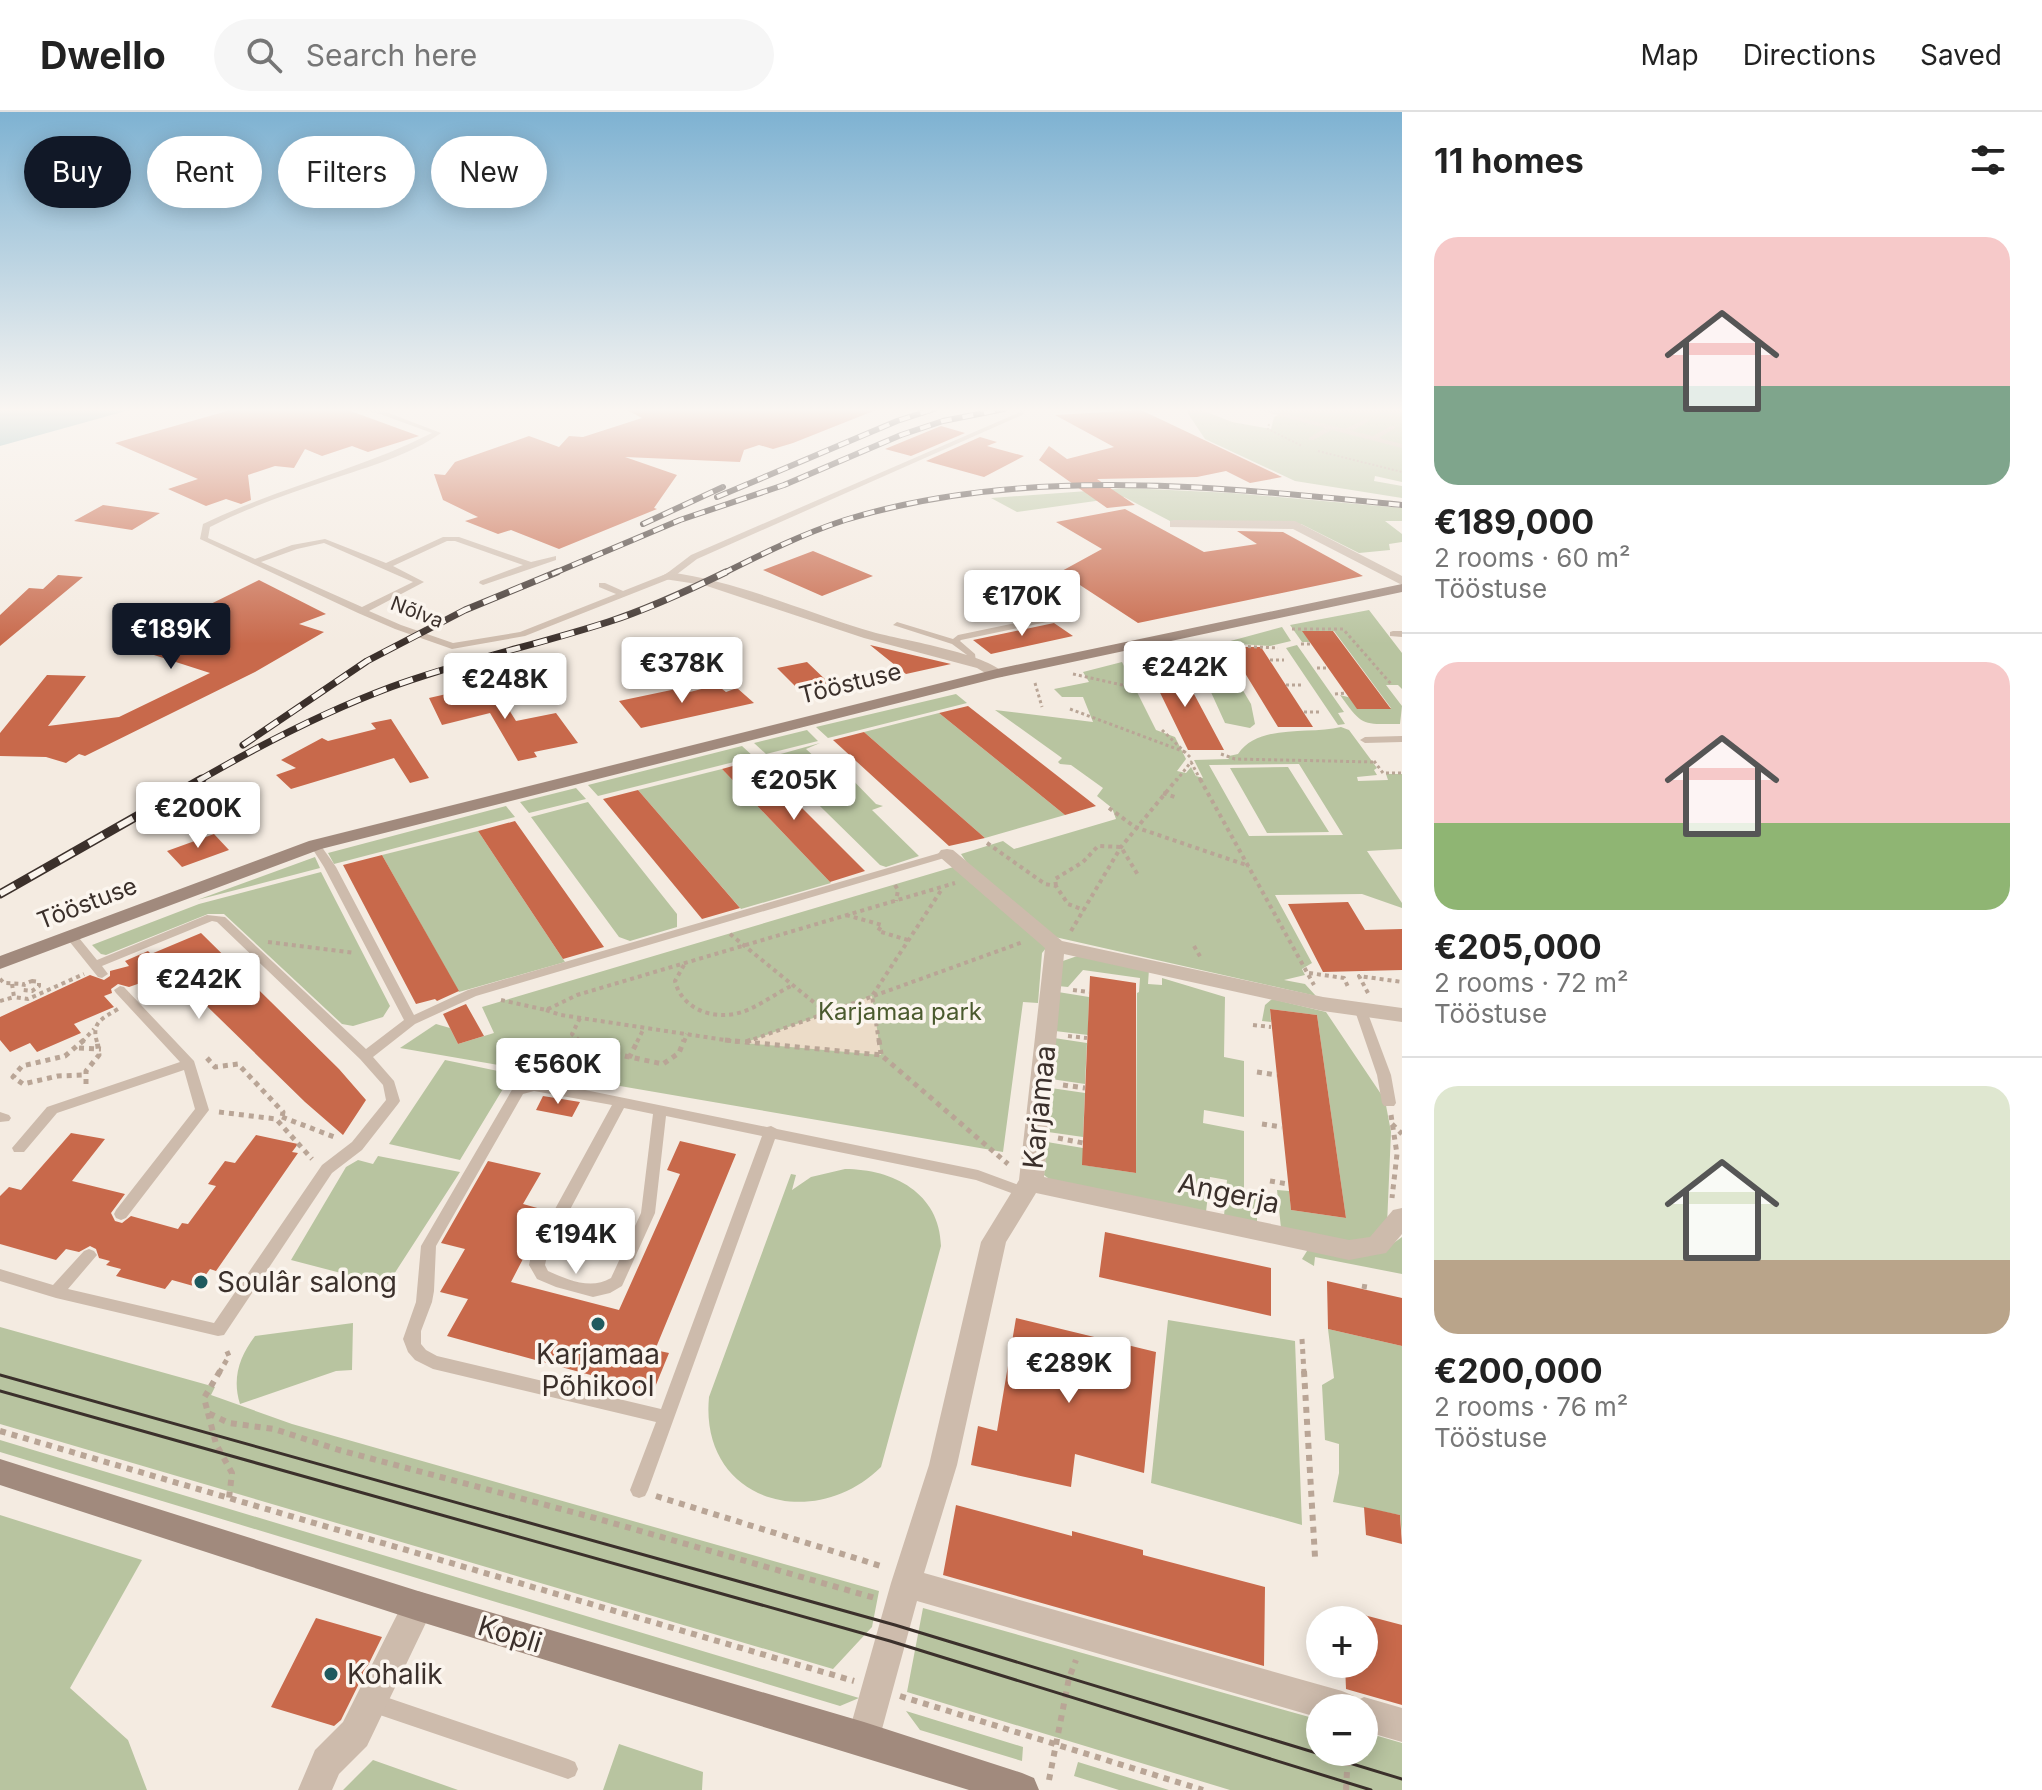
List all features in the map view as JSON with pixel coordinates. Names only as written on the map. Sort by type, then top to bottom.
[{"type":"street","points":[[1174,524],[1295,525],[1402,581]]},
{"type":"street","name":"Nõlva","points":[[669,576],[706,581],[869,635],[971,662],[997,674]]},
{"type":"street","name":"Tööstuse","points":[[0,963],[315,845],[997,674],[1402,588]]},
{"type":"street","points":[[947,854],[1048,940],[1323,1004],[1364,997],[1402,1015]]},
{"type":"street","name":"Karjamaa","points":[[864,1739],[897,1585],[943,1465],[994,1242],[1026,1188],[1048,940]]},
{"type":"street","name":"Angerja","points":[[1026,1188],[1349,1250],[1377,1246],[1395,1224]]},
{"type":"street","name":"Kopli","points":[[0,1472],[418,1606],[864,1739],[1022,1790]]},
{"type":"street","points":[[897,1585],[1087,1634],[1306,1698]]},
{"type":"street","points":[[315,1790],[327,1762],[355,1734],[418,1606]]},
{"type":"street","points":[[1378,1718],[1402,1725]]},
{"type":"lane","name":"Nõlva","points":[[299,487],[234,510],[206,526],[204,539],[414,634],[452,646],[522,634],[669,576]]},
{"type":"lane","points":[[669,576],[694,557],[853,487]]},
{"type":"lane","points":[[386,566],[446,539],[456,539],[531,565]]},
{"type":"lane","points":[[254,562],[295,547],[325,541],[420,582],[361,611]]},
{"type":"lane","points":[[483,583],[553,558]]},
{"type":"lane","points":[[602,585],[622,594]]},
{"type":"lane","points":[[955,642],[958,638],[1058,617]]},
{"type":"lane","points":[[897,625],[955,642],[971,654],[971,662]]},
{"type":"lane","points":[[1365,740],[1402,739]]},
{"type":"lane","points":[[315,845],[330,867],[411,1021]]},
{"type":"lane","points":[[365,1056],[411,1021],[490,988],[947,854]]},
{"type":"lane","points":[[0,1275],[56,1292],[218,1330],[327,1169],[357,1146],[393,1101],[389,1084],[365,1056],[221,919],[211,917],[98,969],[71,936]]},
{"type":"lane","points":[[120,990],[189,1064],[202,1110],[121,1214]]},
{"type":"lane","points":[[1364,997],[1389,1103]]},
{"type":"lane","points":[[19,1148],[52,1110],[189,1064]]},
{"type":"lane","points":[[665,1417],[433,1362],[416,1355],[411,1344],[413,1327],[427,1291],[424,1269],[429,1246],[518,1091],[533,1086],[546,1087],[771,1131],[1026,1188]]},
{"type":"lane","points":[[620,1102],[540,1251],[537,1265],[542,1275],[593,1291],[617,1282],[648,1213],[660,1110]]},
{"type":"lane","points":[[639,1490],[771,1131]]},
{"type":"lane","points":[[56,1292],[89,1255]]},
{"type":"lane","points":[[371,1702],[568,1769]]},
{"type":"path","points":[[1288,629],[1343,629],[1392,685]]},
{"type":"path","points":[[1301,644],[1311,644]]},
{"type":"path","points":[[1218,645],[1278,648]]},
{"type":"path","points":[[1270,660],[1284,660]]},
{"type":"path","points":[[1317,668],[1328,668]]},
{"type":"path","points":[[1070,673],[1140,689]]},
{"type":"path","points":[[1034,681],[1042,707]]},
{"type":"path","points":[[1286,685],[1301,685]]},
{"type":"path","points":[[1335,694],[1346,693]]},
{"type":"path","points":[[1070,709],[1185,752]]},
{"type":"path","points":[[1304,712],[1319,712]]},
{"type":"path","points":[[1162,730],[1190,757]]},
{"type":"path","points":[[1221,754],[1235,759],[1375,762]]},
{"type":"path","points":[[744,1043],[872,996],[1048,940],[1068,937],[1135,827],[1191,762],[1309,973],[1323,1004]]},
{"type":"path","points":[[1383,773],[1402,773]]},
{"type":"path","points":[[1163,793],[1175,797]]},
{"type":"path","points":[[1109,808],[1135,827],[1249,866]]},
{"type":"path","points":[[1162,837],[1166,831]]},
{"type":"path","points":[[987,843],[1045,884],[1056,886]]},
{"type":"path","points":[[1084,910],[1068,904],[1055,879],[1083,862],[1098,846],[1121,847]]},
{"type":"path","points":[[1121,847],[1138,875]]},
{"type":"path","points":[[546,1010],[577,995],[972,877]]},
{"type":"path","points":[[881,1055],[872,996],[944,887]]},
{"type":"path","points":[[846,915],[882,925],[878,931],[911,941]]},
{"type":"path","points":[[715,922],[827,1013]]},
{"type":"path","points":[[244,939],[377,956]]},
{"type":"path","points":[[1194,946],[1202,959]]},
{"type":"path","points":[[688,962],[676,975],[675,989],[687,1004],[711,1013],[742,1012],[793,985]]},
{"type":"path","points":[[24,984],[24,991],[35,993],[98,969]]},
{"type":"path","points":[[1309,973],[1344,978],[1350,991],[1364,997]]},
{"type":"path","points":[[1364,997],[1358,974],[1402,982]]},
{"type":"path","points":[[0,979],[12,984],[39,982],[35,993],[28,999],[14,997],[0,1001]]},
{"type":"path","points":[[12,984],[14,997]]},
{"type":"path","points":[[490,988],[510,1004],[580,1018],[744,1043],[881,1055],[1026,1188]]},
{"type":"path","points":[[94,1029],[101,1049],[97,1062],[84,1075],[58,1076],[23,1084],[13,1077],[20,1067],[30,1062],[56,1060],[77,1049],[97,1022],[131,1003]]},
{"type":"path","points":[[580,1018],[572,1034],[587,1048],[663,1064],[679,1053],[687,1034]]},
{"type":"path","points":[[1253,1025],[1271,1027]]},
{"type":"path","points":[[629,1058],[644,1028]]},
{"type":"path","points":[[77,1049],[101,1049]]},
{"type":"path","points":[[205,1057],[215,1067],[238,1064],[283,1112],[279,1118]]},
{"type":"path","points":[[1257,1072],[1277,1075]]},
{"type":"path","points":[[84,1075],[89,1097]]},
{"type":"path","points":[[1389,1103],[1397,1154],[1395,1224]]},
{"type":"path","points":[[202,1110],[279,1118],[357,1146]]},
{"type":"path","points":[[279,1118],[311,1158],[327,1169]]},
{"type":"path","points":[[1262,1124],[1282,1127]]},
{"type":"path","points":[[1392,1124],[1402,1134]]},
{"type":"path","points":[[1270,1181],[1288,1184]]},
{"type":"path","points":[[218,1330],[229,1356],[204,1398],[216,1444],[232,1473],[229,1498]]},
{"type":"path","points":[[1302,1339],[1315,1557]]},
{"type":"path","points":[[208,1413],[229,1423],[274,1429],[339,1450],[580,1514],[897,1585]]},
{"type":"path","points":[[0,1431],[877,1688],[1203,1790]]},
{"type":"path","points":[[639,1490],[897,1585]]},
{"type":"path","points":[[1047,1790],[1069,1678],[1087,1634]]},
{"type":"path","points":[[1346,1790],[1347,1766]]},
{"type":"green space","points":[[1335,487],[1402,487],[1402,498]]},
{"type":"green space","points":[[1128,488],[1232,493],[1402,508],[1402,521],[1385,521],[1402,534],[1402,542],[1389,544],[1390,550],[1359,553],[1301,524],[1170,521],[1124,497],[1017,512],[991,498]]},
{"type":"green space","points":[[1369,610],[1402,653],[1402,689],[1398,685],[1386,685],[1402,706],[1400,724],[1364,722],[1340,695],[1391,708],[1334,631],[1303,631],[1310,642],[1302,642],[1290,625]]},
{"type":"green space","points":[[1282,627],[1291,641],[1270,646],[1223,643]]},
{"type":"green space","points":[[1297,645],[1344,712],[1338,713],[1345,724],[1338,725],[1286,648]]},
{"type":"green space","name":"Karjamaa park","points":[[1122,662],[1156,730],[1175,737],[1186,759],[1177,771],[1186,773],[1191,767],[1196,776],[1203,778],[1194,760],[1229,759],[1247,744],[1272,734],[1341,727],[1349,730],[1377,768],[1374,770],[1377,775],[1357,777],[1358,781],[1388,780],[1386,774],[1402,774],[1402,849],[1367,851],[1402,903],[1402,908],[1362,894],[1275,895],[1312,963],[1302,969],[1305,975],[1284,980],[1305,984],[1316,996],[1055,937],[1042,953],[1038,1003],[1023,1002],[1003,1152],[400,1048],[436,1024],[450,1028],[458,1044],[494,1033],[482,1007],[967,863],[961,854],[1003,841],[1014,849],[1116,819],[1112,808],[1097,796],[1103,788],[1071,765],[1060,764],[1058,762],[1062,758],[995,710],[1093,722],[1083,697],[1062,697],[1054,689],[1089,682],[1083,672]],"holes":[[[1299,764],[1343,835],[1249,836],[1209,765]]]},
{"type":"green space","points":[[1226,662],[1251,704],[1255,724],[1250,728],[1225,723],[1210,690],[1209,668]]},
{"type":"green space","points":[[956,694],[967,703],[828,738],[816,727]]},
{"type":"green space","points":[[939,713],[1065,815],[985,838],[864,732]]},
{"type":"green space","points":[[807,730],[818,741],[766,754],[754,743]]},
{"type":"green space","points":[[820,743],[806,749],[831,772],[842,769],[876,804],[883,806],[872,810],[919,856],[886,867],[880,865],[770,757]]},
{"type":"green space","points":[[742,746],[754,757],[598,796],[588,785]]},
{"type":"green space","points":[[1288,767],[1329,832],[1267,833],[1230,768]]},
{"type":"green space","points":[[722,769],[831,883],[741,909],[638,790]]},
{"type":"green space","points":[[576,788],[586,799],[529,813],[520,802]]},
{"type":"green space","points":[[588,802],[677,914],[677,927],[630,941],[619,937],[531,817]]},
{"type":"green space","points":[[506,806],[515,817],[334,864],[328,853]]},
{"type":"green space","points":[[478,831],[565,962],[459,992],[382,855]]},
{"type":"green space","points":[[315,857],[320,868],[197,900]]},
{"type":"green space","points":[[321,872],[390,1006],[383,1017],[353,1026],[342,1024],[224,914],[208,914],[106,955],[92,945],[199,904]]},
{"type":"green space","points":[[1083,954],[1149,969],[1148,984],[1162,985],[1162,978],[1225,997],[1224,1057],[1244,1061],[1244,1117],[1204,1110],[1203,1123],[1244,1131],[1244,1190],[1257,1192],[1257,1223],[1224,1216],[1227,1180],[1210,1177],[1206,1212],[1052,1181],[1044,1175],[1047,1142],[1083,1148],[1083,1165],[1136,1173],[1137,993],[1140,978],[1083,970],[1068,987],[1058,986],[1060,962]]},
{"type":"green space","points":[[1058,992],[1089,997],[1088,1035],[1055,1031]]},
{"type":"green space","points":[[1272,999],[1326,1012],[1385,1100],[1391,1132],[1387,1225],[1380,1235],[1348,1244],[1281,1228],[1277,1190],[1289,1191],[1291,1210],[1346,1218],[1317,1015],[1270,1009],[1271,1022],[1262,1021],[1265,1005]]},
{"type":"green space","points":[[1054,1038],[1087,1043],[1085,1084],[1051,1079]]},
{"type":"green space","points":[[445,1060],[512,1074],[460,1160],[389,1144]]},
{"type":"green space","points":[[1051,1088],[1085,1093],[1083,1137],[1048,1132]]},
{"type":"green space","points":[[378,1156],[460,1172],[387,1285],[291,1260],[346,1167],[358,1160],[373,1164]]},
{"type":"green space","points":[[845,1169],[880,1174],[911,1188],[923,1198],[932,1212],[939,1227],[941,1246],[881,1467],[854,1487],[824,1499],[794,1502],[766,1496],[741,1483],[722,1461],[711,1433],[709,1397],[791,1174],[796,1175],[792,1190],[811,1177]]},
{"type":"green space","points":[[1402,1237],[1402,1274],[1315,1257],[1314,1266],[1302,1259],[1307,1251],[1384,1250]]},
{"type":"green space","points":[[1168,1320],[1295,1341],[1302,1525],[1151,1483]]},
{"type":"green space","points":[[353,1323],[352,1370],[336,1371],[240,1404],[238,1368],[255,1336]]},
{"type":"green space","points":[[0,1327],[215,1387],[211,1395],[292,1424],[879,1591],[872,1627],[833,1669],[0,1424]]},
{"type":"green space","points":[[1328,1329],[1402,1346],[1402,1534],[1400,1515],[1333,1502],[1339,1473],[1339,1444],[1325,1440],[1322,1385],[1334,1378]]},
{"type":"green space","points":[[0,1440],[859,1698],[840,1706],[0,1452]]},
{"type":"green space","points":[[0,1515],[142,1560],[70,1688],[128,1740],[147,1790],[0,1790]]},
{"type":"green space","points":[[923,1608],[1306,1716],[1306,1766],[1378,1766],[1378,1736],[1402,1743],[1402,1790],[1230,1790],[907,1692]]},
{"type":"green space","points":[[906,1711],[1023,1747],[1022,1761],[920,1730]]},
{"type":"green space","points":[[619,1744],[703,1772],[702,1790],[603,1790]]},
{"type":"green space","points":[[373,1760],[458,1790],[343,1790]]},
{"type":"green space","points":[[1078,1762],[1169,1790],[1119,1790],[1074,1776]]},
{"type":"shaded area","points":[[872,996],[881,1055],[744,1043],[827,1013]]},
{"type":"building","points":[[249,487],[251,500],[241,504],[226,499],[206,506],[168,489]]},
{"type":"building","points":[[439,487],[668,487],[654,508],[657,509],[559,549],[511,530],[498,534],[465,521],[478,517],[443,500]]},
{"type":"building","points":[[1078,487],[1109,487],[1135,505],[1107,508]]},
{"type":"building","points":[[103,505],[160,513],[132,530],[74,521]]},
{"type":"building","points":[[1125,509],[1204,552],[1257,544],[1237,531],[1283,532],[1363,576],[1138,623],[1060,572],[1102,549],[1056,522]]},
{"type":"building","points":[[813,551],[873,576],[822,596],[763,570]]},
{"type":"building","points":[[58,575],[83,577],[0,646],[0,615],[29,588],[43,589]]},
{"type":"building","points":[[259,580],[326,614],[299,624],[324,632],[255,672],[85,756],[79,754],[66,763],[46,757],[0,756],[0,733],[47,675],[86,676],[48,726],[119,717],[210,673],[126,646]]},
{"type":"building","points":[[1054,623],[1073,636],[991,654],[973,640]]},
{"type":"building","points":[[1302,631],[1333,631],[1391,709],[1357,709]]},
{"type":"building","points":[[870,645],[951,664],[906,674]]},
{"type":"building","points":[[1229,647],[1261,647],[1313,727],[1278,727]]},
{"type":"building","points":[[807,662],[829,683],[798,689],[777,668]]},
{"type":"building","points":[[1147,666],[1179,666],[1224,750],[1188,750]]},
{"type":"building","points":[[489,678],[516,721],[556,713],[578,743],[534,752],[537,757],[518,761],[490,713],[442,725],[429,698],[464,690],[469,697],[480,695],[475,686]]},
{"type":"building","points":[[717,685],[726,692],[737,688],[754,703],[641,728],[619,701],[681,688],[686,693]]},
{"type":"building","points":[[968,706],[1096,806],[1065,815],[939,713]]},
{"type":"building","points":[[391,719],[429,778],[410,783],[394,758],[291,789],[276,775],[296,768],[281,760],[322,738],[328,741],[376,729],[371,723]]},
{"type":"building","points":[[864,732],[985,838],[949,846],[833,740]]},
{"type":"building","points":[[754,760],[865,871],[830,882],[722,769]]},
{"type":"building","points":[[638,790],[740,908],[702,919],[603,799]]},
{"type":"building","points":[[515,821],[604,947],[563,959],[478,831]]},
{"type":"building","points":[[214,834],[229,850],[182,867],[167,851]]},
{"type":"building","points":[[382,855],[459,991],[437,1001],[416,1004],[343,865]]},
{"type":"building","points":[[1348,902],[1365,930],[1402,929],[1402,970],[1323,972],[1288,904]]},
{"type":"building","points":[[201,933],[339,1069],[366,1100],[343,1135],[172,972],[129,987],[118,984],[111,989],[112,993],[104,996],[114,1007],[74,1024],[81,1033],[37,1052],[30,1043],[10,1052],[0,1040],[0,1017],[90,975],[104,980],[110,976],[110,971],[129,966],[125,961],[148,951],[151,954]]},
{"type":"building","points":[[1090,976],[1136,983],[1136,1173],[1082,1165]]},
{"type":"building","points":[[466,1004],[484,1036],[458,1044],[443,1014]]},
{"type":"building","points":[[1270,1009],[1317,1015],[1346,1218],[1291,1210]]},
{"type":"building","points":[[543,1096],[580,1102],[572,1117],[536,1110]]},
{"type":"building","points":[[71,1133],[105,1139],[72,1181],[125,1194],[111,1213],[115,1221],[122,1223],[131,1216],[178,1229],[182,1223],[188,1224],[216,1186],[208,1184],[225,1161],[235,1163],[256,1135],[298,1144],[292,1152],[298,1153],[216,1271],[210,1269],[197,1287],[172,1280],[165,1289],[116,1276],[121,1269],[106,1265],[110,1261],[99,1258],[96,1249],[90,1246],[79,1252],[66,1249],[56,1260],[0,1244],[0,1196],[9,1187],[21,1190]]},
{"type":"building","points":[[680,1141],[736,1154],[655,1350],[669,1353],[653,1392],[447,1336],[468,1299],[440,1292],[465,1249],[441,1243],[488,1161],[541,1173],[523,1204],[548,1211],[511,1282],[619,1310],[680,1174],[667,1170]]},
{"type":"building","points":[[1105,1232],[1271,1268],[1271,1316],[1099,1277]]},
{"type":"building","points":[[1327,1281],[1402,1298],[1402,1346],[1328,1329]]},
{"type":"building","points":[[1016,1318],[1156,1352],[1144,1473],[1075,1454],[1071,1487],[971,1465],[978,1426],[997,1431]]},
{"type":"building","points":[[956,1505],[1072,1536],[1072,1531],[1143,1550],[1143,1555],[1265,1587],[1264,1666],[943,1575]]},
{"type":"building","points":[[1364,1507],[1400,1515],[1402,1544],[1366,1535]]},
{"type":"building","points":[[316,1618],[382,1637],[341,1720],[334,1726],[271,1707]]},
{"type":"building","points":[[1378,1619],[1402,1625],[1402,1705],[1378,1698],[1378,1694],[1346,1689],[1346,1678],[1378,1678]]},
{"type":"tram line","points":[[0,1375],[895,1625],[1402,1779]]},
{"type":"tram line","points":[[0,1391],[890,1641],[1371,1790]]},
{"type":"railway","points":[[643,524],[722,487]]},
{"type":"railway","points":[[717,497],[740,487]]},
{"type":"railway","points":[[552,574],[680,520],[777,487]]},
{"type":"railway","points":[[722,574],[798,538],[845,520],[913,503],[1037,487]]},
{"type":"railway","points":[[1197,487],[1402,505]]},
{"type":"railway","points":[[243,745],[367,661],[465,610],[557,572]]},
{"type":"railway","points":[[198,781],[293,730],[391,687],[623,617],[726,572]]},
{"type":"railway","points":[[0,894],[202,779]]},
{"type":"place","name":"Soulâr salong","points":[[201,1282]]},
{"type":"place","name":"Karjamaa Põhikool","points":[[598,1324]]},
{"type":"place","name":"Kohalik","points":[[331,1674]]}]
